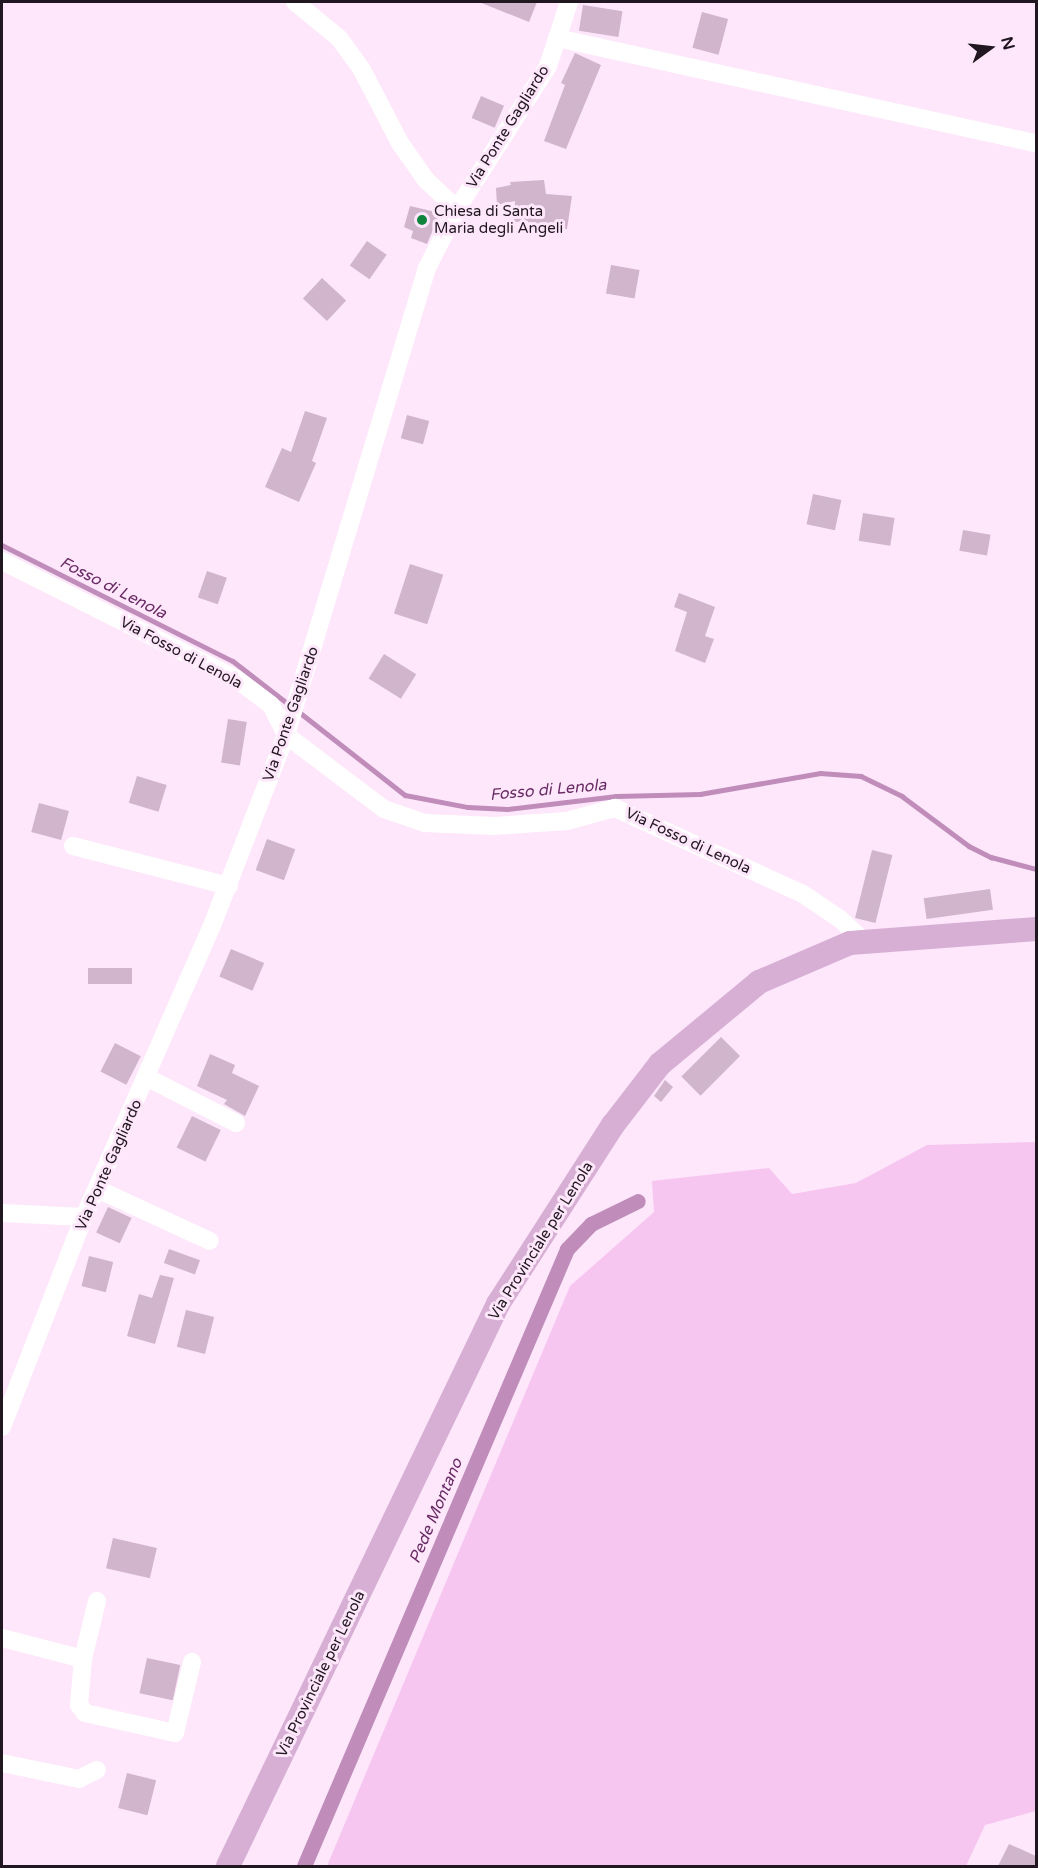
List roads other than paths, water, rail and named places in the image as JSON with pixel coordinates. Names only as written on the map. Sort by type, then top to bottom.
[{"type":"main road","name":"Via Provinciale per Lenola","points":[[228,1866],[498,1304],[613,1125],[660,1065],[759,981],[858,942],[1036,929]]},
{"type":"street","points":[[295,2],[339,38],[362,70],[400,143],[426,180],[457,209]]},
{"type":"street","name":"Via Ponte Gagliardo","points":[[2,1427],[84,1217],[148,1078],[229,886],[286,735],[426,270],[457,209],[548,66],[569,2]]},
{"type":"street","points":[[557,38],[1036,143]]},
{"type":"street","name":"Via Fosso di Lenola","points":[[2,561],[235,678],[271,705],[286,735],[384,809],[425,823],[494,826],[567,821],[615,808],[803,894],[840,918],[856,934],[858,942]]},
{"type":"street","points":[[73,846],[229,886]]},
{"type":"street","points":[[148,1078],[236,1123]]},
{"type":"street","points":[[98,1189],[210,1241]]},
{"type":"street","points":[[2,1214],[84,1217]]},
{"type":"street","points":[[97,1601],[83,1659],[79,1705],[84,1713],[175,1733],[192,1662]]},
{"type":"street","points":[[2,1638],[83,1659]]},
{"type":"street","points":[[2,1763],[80,1779],[97,1770]]},
{"type":"waterway","name":"Fosso di Lenola","points":[[2,545],[233,661],[291,706]]},
{"type":"waterway","name":"Fosso di Lenola","points":[[298,711],[405,795],[468,807],[507,809],[616,796],[700,794],[820,773],[861,776],[902,796],[969,846],[991,857],[1036,869]]},
{"type":"waterway","name":"Pede Montano","points":[[304,1866],[567,1249],[591,1224],[638,1201]]},
{"type":"place","name":"Chiesa di Santa Maria degli Angeli","points":[[422,220]]}]
